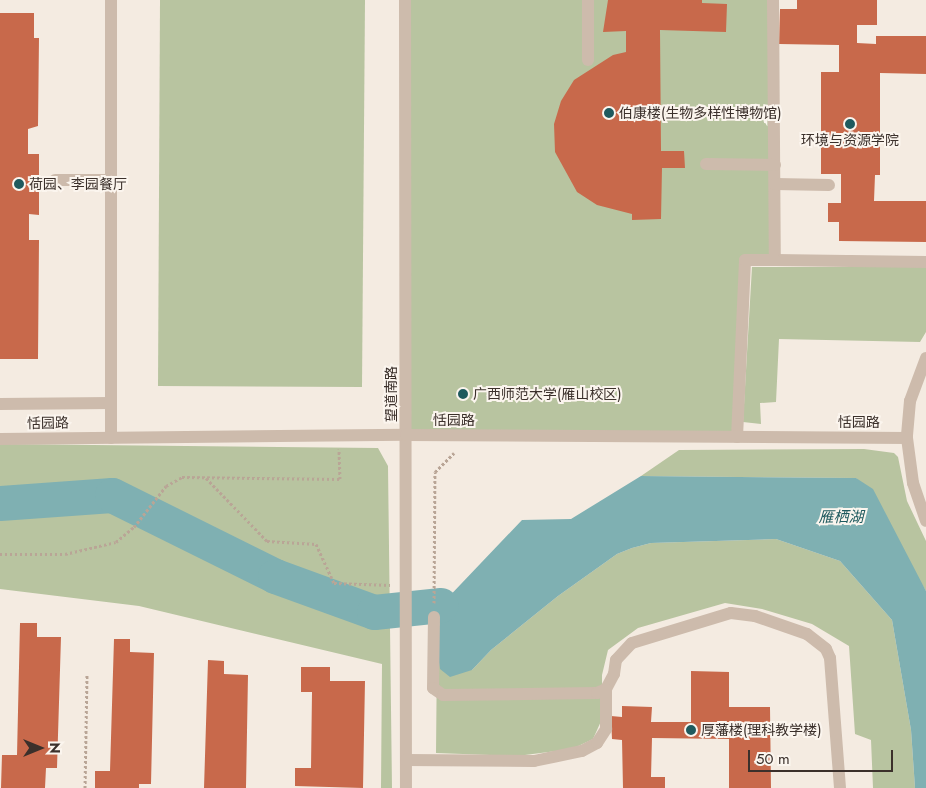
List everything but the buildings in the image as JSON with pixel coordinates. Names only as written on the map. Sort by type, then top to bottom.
[{"type":"street","points":[[111,0],[111,438]]},
{"type":"street","name":"望道南路","points":[[405,0],[406,788]]},
{"type":"street","points":[[588,0],[588,60]]},
{"type":"street","points":[[773,0],[775,260]]},
{"type":"street","points":[[706,164],[775,165]]},
{"type":"street","points":[[55,180],[111,180]]},
{"type":"street","points":[[775,184],[829,185]]},
{"type":"street","points":[[737,437],[745,260],[926,262]]},
{"type":"street","points":[[926,358],[910,401],[907,438],[913,483],[926,521]]},
{"type":"street","points":[[0,404],[111,403]]},
{"type":"street","name":"恬园路","points":[[0,439],[406,435],[907,438]]},
{"type":"street","points":[[406,760],[534,761],[582,751],[597,743],[606,729],[606,689],[614,674],[616,660],[632,644],[699,620],[730,613],[755,616],[808,634],[826,649],[830,658],[840,788]]},
{"type":"street","points":[[434,617],[433,688],[438,693],[597,693],[606,689]]},
{"type":"path","points":[[0,554],[65,554],[116,542],[134,527],[158,495],[182,477],[340,478],[338,436]]},
{"type":"path","points":[[434,591],[435,472],[451,452],[461,452]]},
{"type":"path","points":[[205,477],[267,541],[316,544],[334,583],[406,585]]},
{"type":"path","points":[[85,788],[87,675]]},
{"type":"green space","points":[[160,0],[365,0],[362,387],[158,386]]},
{"type":"green space","points":[[405,0],[773,0],[775,260],[745,260],[737,437],[406,435]]},
{"type":"green space","points":[[752,267],[926,267],[926,332],[920,342],[779,339],[776,402],[760,403],[761,424],[743,422]]},
{"type":"green space","points":[[0,444],[378,448],[388,466],[392,788],[381,788],[382,664],[139,606],[0,589]]},
{"type":"green space","points":[[864,449],[894,453],[898,457],[907,501],[926,541],[926,591],[856,478],[641,476],[679,450]]},
{"type":"green space","points":[[776,539],[840,561],[892,620],[911,730],[915,788],[873,788],[871,740],[855,734],[849,646],[812,624],[762,609],[725,603],[638,628],[608,650],[602,675],[602,719],[593,739],[572,749],[517,756],[436,753],[437,648],[472,670],[491,650],[558,596],[617,554],[632,548],[651,543]]},
{"type":"water","name":"雁栖湖","points":[[641,476],[856,478],[873,489],[926,591],[926,788],[915,788],[911,730],[892,620],[840,561],[776,539],[651,543],[632,548],[617,554],[558,596],[491,650],[472,670],[450,677],[440,669],[437,648],[441,605],[522,520],[571,519]]},
{"type":"waterway","points":[[0,503],[112,495],[275,576],[374,612],[441,605]]},
{"type":"place","name":"伯康楼(生物多样性博物馆)","points":[[609,113]]},
{"type":"place","name":"环境与资源学院","points":[[850,124]]},
{"type":"place","name":"荷园、李园餐厅","points":[[19,184]]},
{"type":"place","name":"广西师范大学(雁山校区)","points":[[463,394]]},
{"type":"place","name":"厚藩楼(理科教学楼)","points":[[691,730]]}]
